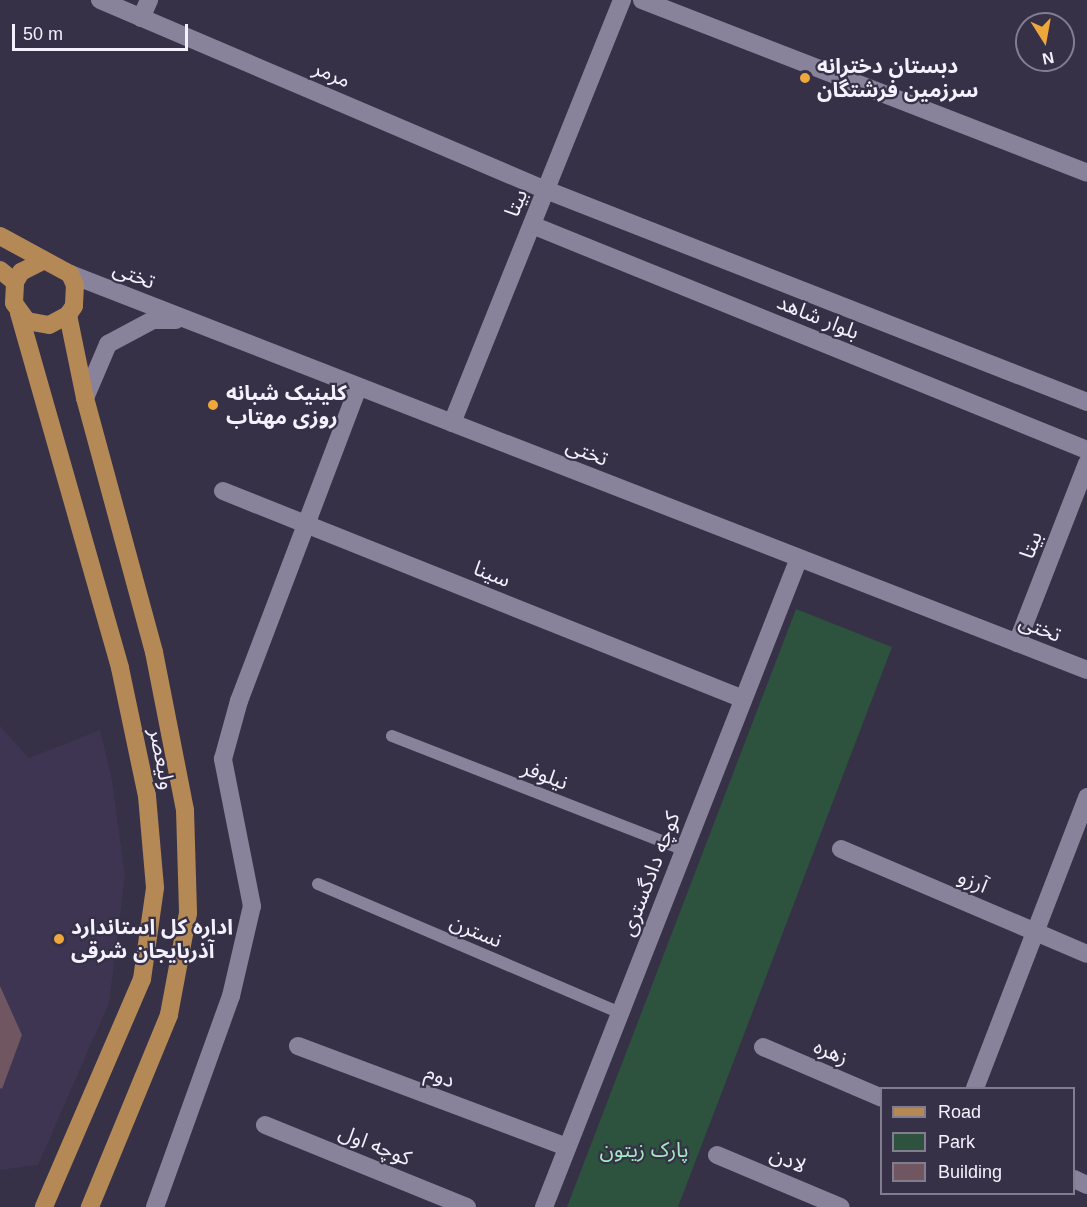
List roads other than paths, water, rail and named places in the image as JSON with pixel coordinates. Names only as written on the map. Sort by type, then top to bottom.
[{"type":"main road","points":[[0,236],[41,262],[52,263],[70,274],[76,296],[68,315],[49,325],[27,321],[19,313],[14,303],[15,282],[21,272],[41,262]]},
{"type":"main road","points":[[0,270],[15,282]]},
{"type":"main road","name":"ولیعصر","points":[[19,313],[120,668],[147,796],[155,888],[142,979],[44,1207]]},
{"type":"main road","name":"ولیعصر","points":[[68,315],[85,398],[154,652],[185,810],[188,913],[169,1015],[90,1207]]},
{"type":"street","name":"مرمر","points":[[100,0],[546,190]]},
{"type":"street","points":[[141,18],[149,0]]},
{"type":"street","name":"بیتا","points":[[452,423],[622,0]]},
{"type":"street","points":[[642,0],[1087,173]]},
{"type":"street","name":"بلوار شاهد","points":[[546,190],[1087,402]]},
{"type":"street","name":"بلوار شاهد","points":[[532,225],[1087,450]]},
{"type":"street","name":"تختى","points":[[70,274],[1087,670]]},
{"type":"street","points":[[85,398],[108,344],[153,320],[185,319]]},
{"type":"street","points":[[155,1207],[231,996],[252,906],[223,759],[239,701],[358,387]]},
{"type":"street","name":"بیتا","points":[[1017,643],[1087,463]]},
{"type":"street","name":"سینا","points":[[223,490],[743,699]]},
{"type":"street","name":"کوچه دادگستری","points":[[544,1207],[798,558]]},
{"type":"street","points":[[976,1087],[1087,797]]},
{"type":"street","name":"آرزو","points":[[841,849],[1087,954]]},
{"type":"street","name":"دوم","points":[[298,1046],[567,1147]]},
{"type":"street","name":"زهره","points":[[763,1047],[880,1097]]},
{"type":"street","name":"کوچه اول","points":[[265,1125],[467,1207]]},
{"type":"street","name":"لادن","points":[[717,1155],[841,1207]]},
{"type":"lane","name":"نیلوفر","points":[[392,736],[684,850]]},
{"type":"lane","name":"نسترن","points":[[318,884],[620,1013]]},
{"type":"place","name":"دبستان دخترانه سرزمین فرشتگان","points":[[805,78]]},
{"type":"place","name":"کلینیک شبانه روزی مهتاب","points":[[213,405]]},
{"type":"place","name":"اداره کل استاندارد آذربایجان شرقی","points":[[59,939]]},
{"type":"park label","name":"پارک زیتون","points":[[644,1150]]}]
